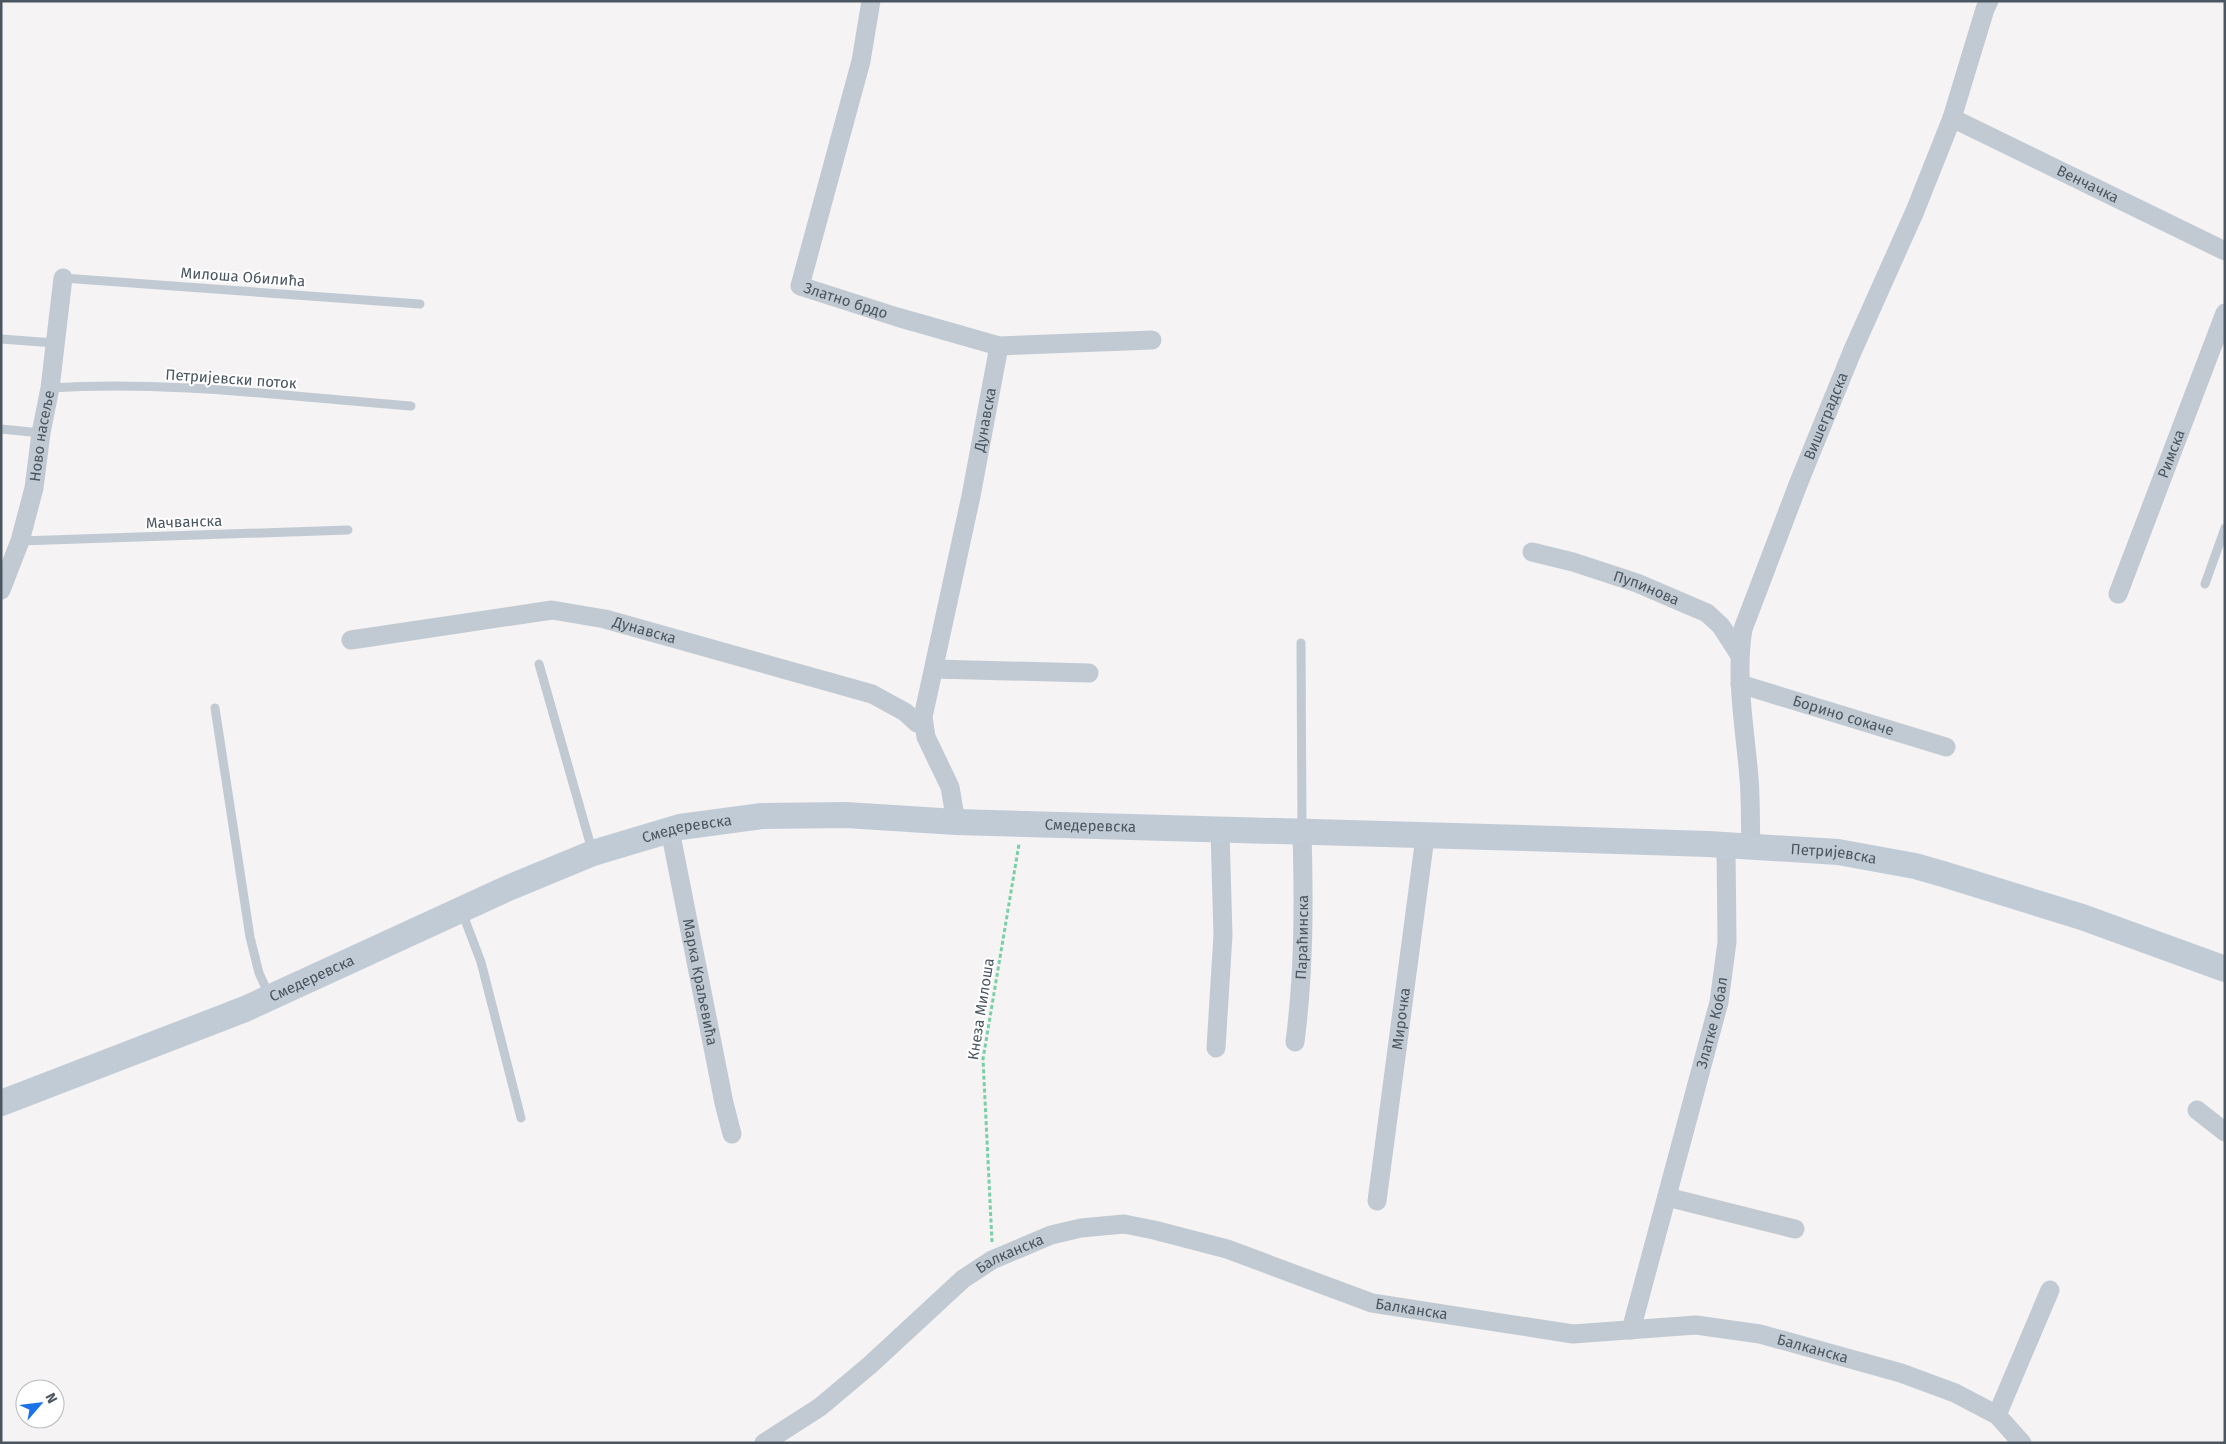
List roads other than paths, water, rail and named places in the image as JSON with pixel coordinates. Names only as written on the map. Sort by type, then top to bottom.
[{"type":"main road","name":"Смедеревска","points":[[1,1103],[209,1024],[270,998],[541,873],[593,853],[670,830],[740,818],[794,814],[846,815],[956,822],[1302,834],[1425,836]]},
{"type":"main road","name":"Петријевска","points":[[1425,836],[1739,846],[1838,852],[1915,866],[2082,918],[2225,969]]},
{"type":"street","name":"Златно брдо","points":[[871,1],[860,60],[800,286],[897,317],[999,346],[1152,340]]},
{"type":"street","name":"Вишеградска","points":[[1739,846],[1749,780],[1739,654],[1744,629],[1799,482],[1852,352],[1915,211],[1952,118],[1989,1]]},
{"type":"street","name":"Венчачка","points":[[1952,118],[2225,251]]},
{"type":"street","name":"Ново насеље","points":[[1,590],[20,540],[34,488],[41,433],[50,388],[63,278]]},
{"type":"street","name":"Римска","points":[[2118,594],[2225,313]]},
{"type":"street","name":"Дунавска","points":[[956,822],[950,787],[931,748],[923,725],[927,694],[971,496],[999,346]]},
{"type":"street","name":"Пупинова","points":[[1532,552],[1573,562],[1637,583],[1707,613],[1721,626],[1739,654]]},
{"type":"street","name":"Дунавска","points":[[351,640],[552,610],[605,619],[872,694],[905,712],[917,723],[923,725]]},
{"type":"street","points":[[934,669],[1088,673]]},
{"type":"street","name":"Борино сокаче","points":[[1740,684],[1946,746]]},
{"type":"street","name":"Марка Краљевића","points":[[670,830],[724,1103],[732,1134]]},
{"type":"street","points":[[1216,1048],[1223,936],[1220,831]]},
{"type":"street","name":"Параћинска","points":[[1295,1042],[1301,991],[1304,925],[1302,834]]},
{"type":"street","name":"Мирочка","points":[[1377,1201],[1425,836]]},
{"type":"street","name":"Златке Кобал","points":[[1631,1330],[1722,985],[1739,846]]},
{"type":"street","points":[[2197,1110],[2225,1132]]},
{"type":"street","points":[[1667,1197],[1795,1229]]},
{"type":"street","name":"Балканска","points":[[764,1443],[820,1407],[870,1365],[963,1279],[992,1260],[1050,1235],[1081,1228],[1124,1224],[1227,1249],[1372,1303],[1574,1334],[1696,1325],[1760,1334],[1900,1373],[1955,1393],[1996,1415],[2022,1443]]},
{"type":"street","points":[[1996,1415],[2050,1290]]},
{"type":"lane","name":"Милоша Обилића","points":[[63,278],[420,304]]},
{"type":"lane","points":[[1,339],[55,343]]},
{"type":"lane","name":"Петријевски поток","points":[[50,388],[80,386],[173,388],[411,406]]},
{"type":"lane","points":[[1,429],[41,433]]},
{"type":"lane","points":[[2205,584],[2225,528]]},
{"type":"lane","name":"Мачванска","points":[[20,540],[348,530]]},
{"type":"lane","points":[[1301,643],[1302,834]]},
{"type":"lane","points":[[540,664],[593,853]]},
{"type":"lane","points":[[215,708],[250,936],[259,973],[270,998]]},
{"type":"lane","points":[[461,909],[481,962],[521,1118]]}]
